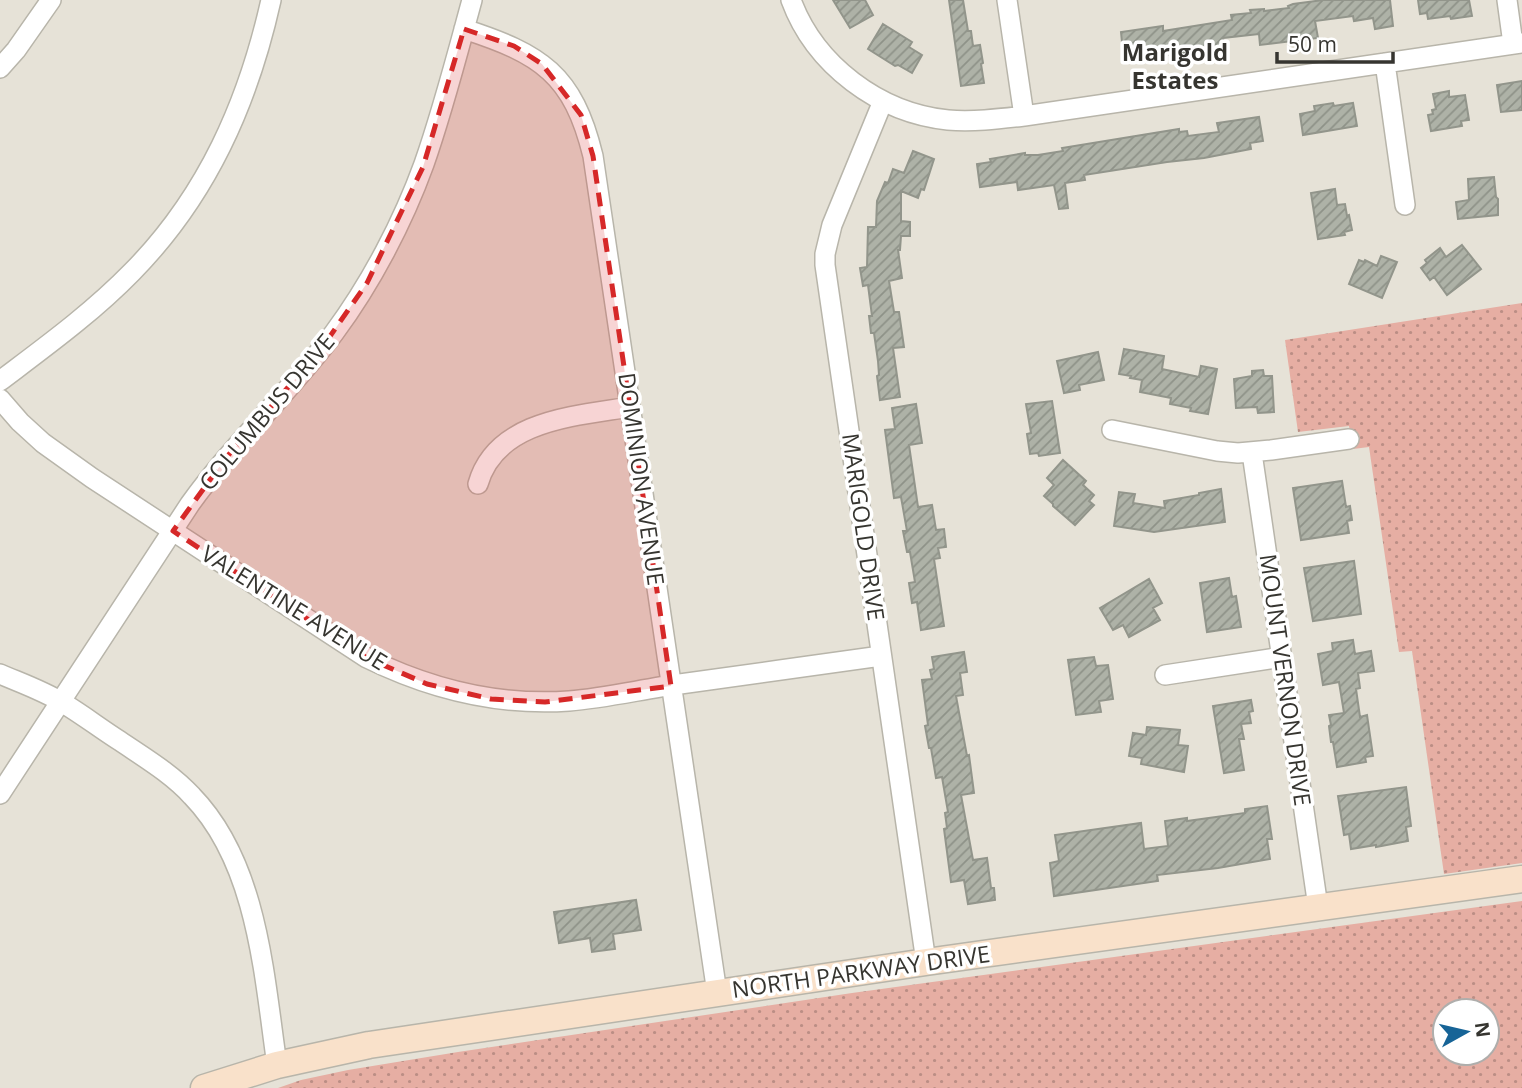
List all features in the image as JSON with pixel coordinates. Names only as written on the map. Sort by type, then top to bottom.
[{"type":"main road","name":"NORTH PARKWAY DRIVE","points":[[204,1088],[277,1065],[369,1045],[926,962],[1522,879]]},
{"type":"street","points":[[0,68],[51,0]]},
{"type":"street","points":[[0,381],[118,285],[148,255],[182,212],[205,177],[234,121],[257,57],[271,0]]},
{"type":"street","name":"COLUMBUS DRIVE","points":[[0,794],[195,496],[319,352],[368,283],[390,242],[423,167],[472,0]]},
{"type":"street","points":[[791,0],[810,36],[830,62],[883,101],[914,113],[949,120],[976,121],[1517,44],[1507,0]]},
{"type":"street","points":[[1007,0],[1024,116]]},
{"type":"street","name":"DOMINION AVENUE","points":[[464,29],[514,47],[542,64],[560,81],[587,129],[717,993]]},
{"type":"street","points":[[1385,63],[1405,205]]},
{"type":"street","name":"MARIGOLD DRIVE","points":[[883,101],[832,225],[825,254],[926,962]]},
{"type":"street","name":"VALENTINE AVENUE","points":[[0,398],[20,422],[43,443],[92,478],[367,658],[427,684],[491,699],[545,702],[596,698],[881,656]]},
{"type":"street","points":[[478,484],[489,459],[501,446],[519,434],[560,418],[630,407]]},
{"type":"street","points":[[1112,430],[1217,451],[1252,453],[1349,439]]},
{"type":"street","name":"MOUNT VERNON DRIVE","points":[[1252,453],[1318,907]]},
{"type":"street","points":[[1166,675],[1282,657]]},
{"type":"street","points":[[0,674],[61,701],[180,784],[202,807],[220,834],[239,872],[253,915],[277,1065]]},
{"type":"highlighted area","points":[[464,29],[514,46],[542,64],[581,115],[593,156],[671,686],[545,702],[491,699],[427,684],[367,658],[173,531],[225,459],[319,352],[367,283],[423,167]]},
{"type":"shaded area","points":[[1522,303],[1522,863],[1444,874],[1412,651],[1399,652],[1369,447],[1353,449],[1349,426],[1298,432],[1285,340]]},
{"type":"shaded area","points":[[1522,901],[1522,1088],[278,1088],[348,1070],[852,993]]},
{"type":"building","points":[[833,0],[865,0],[873,15],[850,28]]},
{"type":"building","points":[[949,0],[963,0],[973,46],[980,45],[984,83],[961,86]]},
{"type":"building","points":[[1323,0],[1390,0],[1393,26],[1375,29],[1373,18],[1354,21],[1353,16],[1315,21],[1318,38],[1260,45],[1259,34],[1223,38],[1225,51],[1167,55],[1167,60],[1149,62],[1148,53],[1134,55],[1133,50],[1123,52],[1121,32],[1163,26],[1163,31],[1232,20],[1231,15],[1251,13],[1250,10],[1289,8],[1288,6],[1293,4]]},
{"type":"building","points":[[1418,0],[1469,0],[1472,16],[1428,19],[1427,13],[1420,14]]},
{"type":"building","points":[[883,24],[912,42],[909,47],[922,55],[912,73],[868,49]]},
{"type":"building","points":[[1522,81],[1522,110],[1501,112],[1497,85]]},
{"type":"building","points":[[1449,91],[1449,97],[1465,95],[1469,120],[1461,121],[1462,126],[1431,131],[1428,115],[1433,114],[1432,110],[1436,109],[1433,94]]},
{"type":"building","points":[[1333,103],[1334,106],[1353,103],[1357,126],[1303,135],[1300,114],[1315,111],[1314,106]]},
{"type":"building","points":[[1259,117],[1263,141],[1250,143],[1251,149],[1084,175],[1085,180],[1065,183],[1068,208],[1059,209],[1054,185],[1018,190],[1017,182],[980,187],[977,164],[991,162],[990,159],[1025,153],[1038,155],[1063,151],[1062,148],[1179,129],[1179,132],[1187,131],[1188,136],[1219,132],[1217,123]]},
{"type":"building","points":[[913,151],[934,159],[924,190],[921,189],[918,198],[901,191],[901,221],[910,222],[910,236],[901,236],[898,250],[902,278],[889,281],[894,312],[899,312],[904,347],[893,348],[900,397],[880,400],[878,361],[869,316],[872,316],[868,285],[863,286],[860,268],[867,267],[868,227],[876,227],[877,201],[885,182],[888,183],[893,169],[904,173]]},
{"type":"building","points":[[1494,177],[1498,215],[1458,219],[1456,202],[1469,200],[1468,179]]},
{"type":"building","points":[[1335,189],[1337,205],[1345,204],[1352,230],[1344,232],[1345,235],[1318,239],[1311,193]]},
{"type":"building","points":[[1462,245],[1481,269],[1447,295],[1434,277],[1430,280],[1421,268],[1427,263],[1425,260],[1440,248],[1446,257]]},
{"type":"building","points":[[1381,256],[1397,262],[1382,298],[1349,284],[1359,260],[1377,266]]},
{"type":"building","points":[[1124,349],[1164,356],[1162,369],[1199,377],[1201,366],[1217,369],[1208,414],[1170,404],[1171,398],[1140,392],[1142,380],[1119,374]]},
{"type":"building","points":[[1098,352],[1104,380],[1079,385],[1080,390],[1064,393],[1057,361]]},
{"type":"building","points":[[1263,370],[1264,376],[1272,376],[1274,412],[1258,413],[1257,407],[1236,408],[1234,379],[1252,376],[1252,371]]},
{"type":"building","points":[[1052,401],[1060,453],[1039,456],[1038,453],[1030,454],[1027,434],[1031,433],[1026,404]]},
{"type":"building","points":[[916,404],[922,443],[909,445],[918,507],[932,505],[936,530],[944,529],[946,547],[938,548],[940,558],[934,559],[944,626],[921,630],[917,602],[912,603],[909,583],[915,582],[903,531],[907,531],[901,497],[894,498],[885,430],[895,429],[892,408]]},
{"type":"building","points":[[1063,460],[1086,481],[1083,485],[1094,495],[1089,501],[1094,505],[1075,525],[1044,496],[1054,485],[1047,478]]},
{"type":"building","points":[[1342,481],[1346,507],[1350,506],[1352,520],[1347,521],[1349,533],[1301,540],[1293,488]]},
{"type":"building","points":[[1221,489],[1225,522],[1154,532],[1114,526],[1119,492],[1135,494],[1133,503],[1165,508],[1164,501]]},
{"type":"building","points":[[1354,561],[1361,614],[1313,621],[1304,568]]},
{"type":"building","points":[[1229,578],[1232,597],[1236,596],[1241,627],[1207,632],[1200,583]]},
{"type":"building","points":[[1149,579],[1162,603],[1153,608],[1160,620],[1129,637],[1123,625],[1113,630],[1100,608]]},
{"type":"building","points":[[1353,640],[1355,654],[1371,651],[1374,671],[1358,673],[1360,688],[1356,689],[1360,717],[1367,715],[1373,756],[1365,757],[1366,762],[1337,767],[1331,742],[1329,715],[1344,713],[1339,682],[1323,685],[1318,654],[1333,651],[1332,643]]},
{"type":"building","points":[[964,652],[967,672],[960,673],[963,695],[956,696],[974,793],[961,795],[973,860],[987,858],[995,900],[968,904],[964,880],[951,882],[944,829],[947,828],[945,813],[948,812],[942,777],[936,778],[929,748],[922,680],[932,679],[932,657]]},
{"type":"building","points":[[1094,657],[1096,666],[1108,665],[1113,699],[1099,701],[1101,712],[1076,715],[1068,660]]},
{"type":"building","points":[[1251,700],[1251,723],[1241,724],[1244,739],[1239,739],[1244,770],[1224,773],[1213,706]]},
{"type":"building","points":[[1147,727],[1180,730],[1178,745],[1188,746],[1184,772],[1141,764],[1142,758],[1129,756],[1133,733],[1146,735]]},
{"type":"building","points":[[1406,787],[1411,826],[1406,827],[1408,841],[1351,849],[1349,834],[1344,835],[1338,796]]},
{"type":"building","points":[[1267,806],[1272,839],[1267,839],[1270,859],[1157,875],[1158,881],[1054,896],[1050,863],[1059,861],[1055,835],[1141,823],[1144,849],[1168,846],[1165,821],[1187,818],[1187,821],[1245,813],[1245,809]]},
{"type":"building","points":[[636,900],[641,930],[613,934],[615,949],[592,952],[590,938],[559,943],[554,912]]},
{"type":"district","name":"Marigold Estates","points":[[1175,67]]}]
